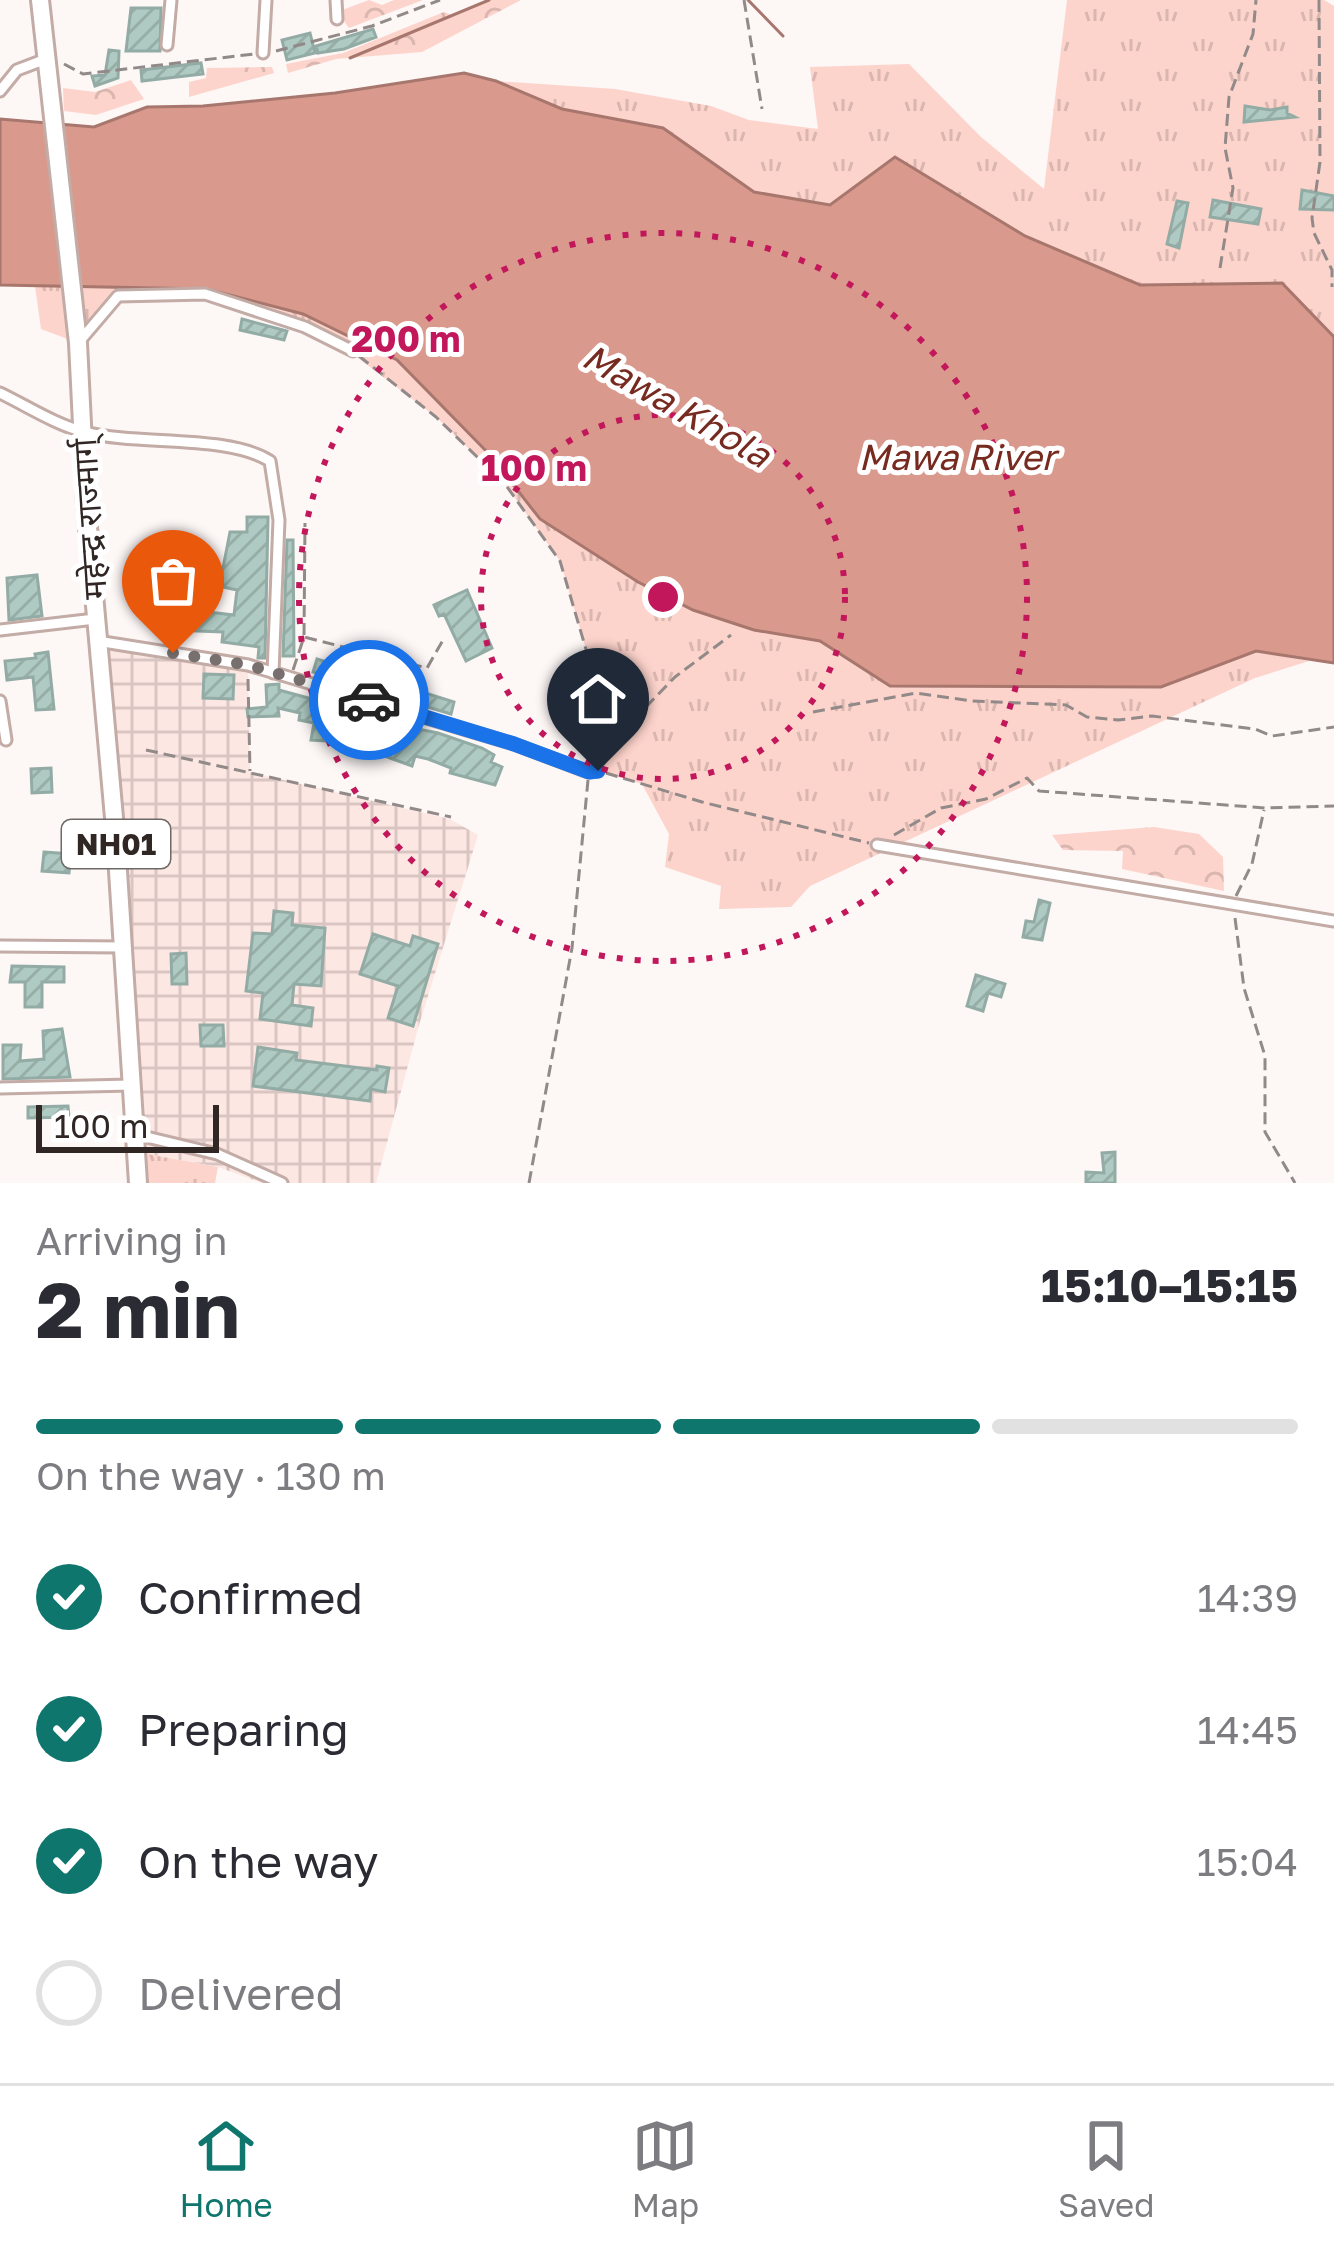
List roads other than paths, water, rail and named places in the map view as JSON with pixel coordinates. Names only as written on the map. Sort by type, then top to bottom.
[{"type":"highway","name":"महेन्द्र राज्मार्ग्","points":[[40,0],[77,335],[138,1183]]},
{"type":"street","points":[[167,45],[171,0]]},
{"type":"street","points":[[263,53],[266,0]]},
{"type":"street","points":[[336,0],[337,19]]},
{"type":"street","points":[[0,91],[16,70],[47,63]]},
{"type":"street","points":[[77,335],[118,296],[205,294],[305,327],[353,352]]},
{"type":"street","points":[[0,393],[83,432],[210,446],[260,454],[270,461],[279,520],[273,674]]},
{"type":"street","points":[[0,630],[95,619]]},
{"type":"street","points":[[97,641],[248,665],[593,771]]},
{"type":"street","points":[[0,701],[6,740]]},
{"type":"street","points":[[877,845],[1334,921]]},
{"type":"street","points":[[0,946],[123,947]]},
{"type":"street","points":[[0,1088],[131,1084]]},
{"type":"street","points":[[134,1134],[218,1154],[283,1183]]},
{"type":"water","name":"Mawa River","points":[[464,73],[562,109],[663,128],[754,192],[830,205],[895,157],[1025,236],[1140,285],[1282,283],[1334,337],[1334,663],[1256,651],[1161,687],[890,686],[820,641],[754,630],[693,610],[638,582],[540,519],[490,455],[397,360],[303,314],[207,289],[0,285],[0,119],[94,127],[147,107],[335,93]]},
{"type":"waterway","points":[[350,58],[489,0]]},
{"type":"waterway","points":[[748,0],[783,36]]},
{"type":"water label","name":"Mawa Khola","points":[[677,405]]}]
